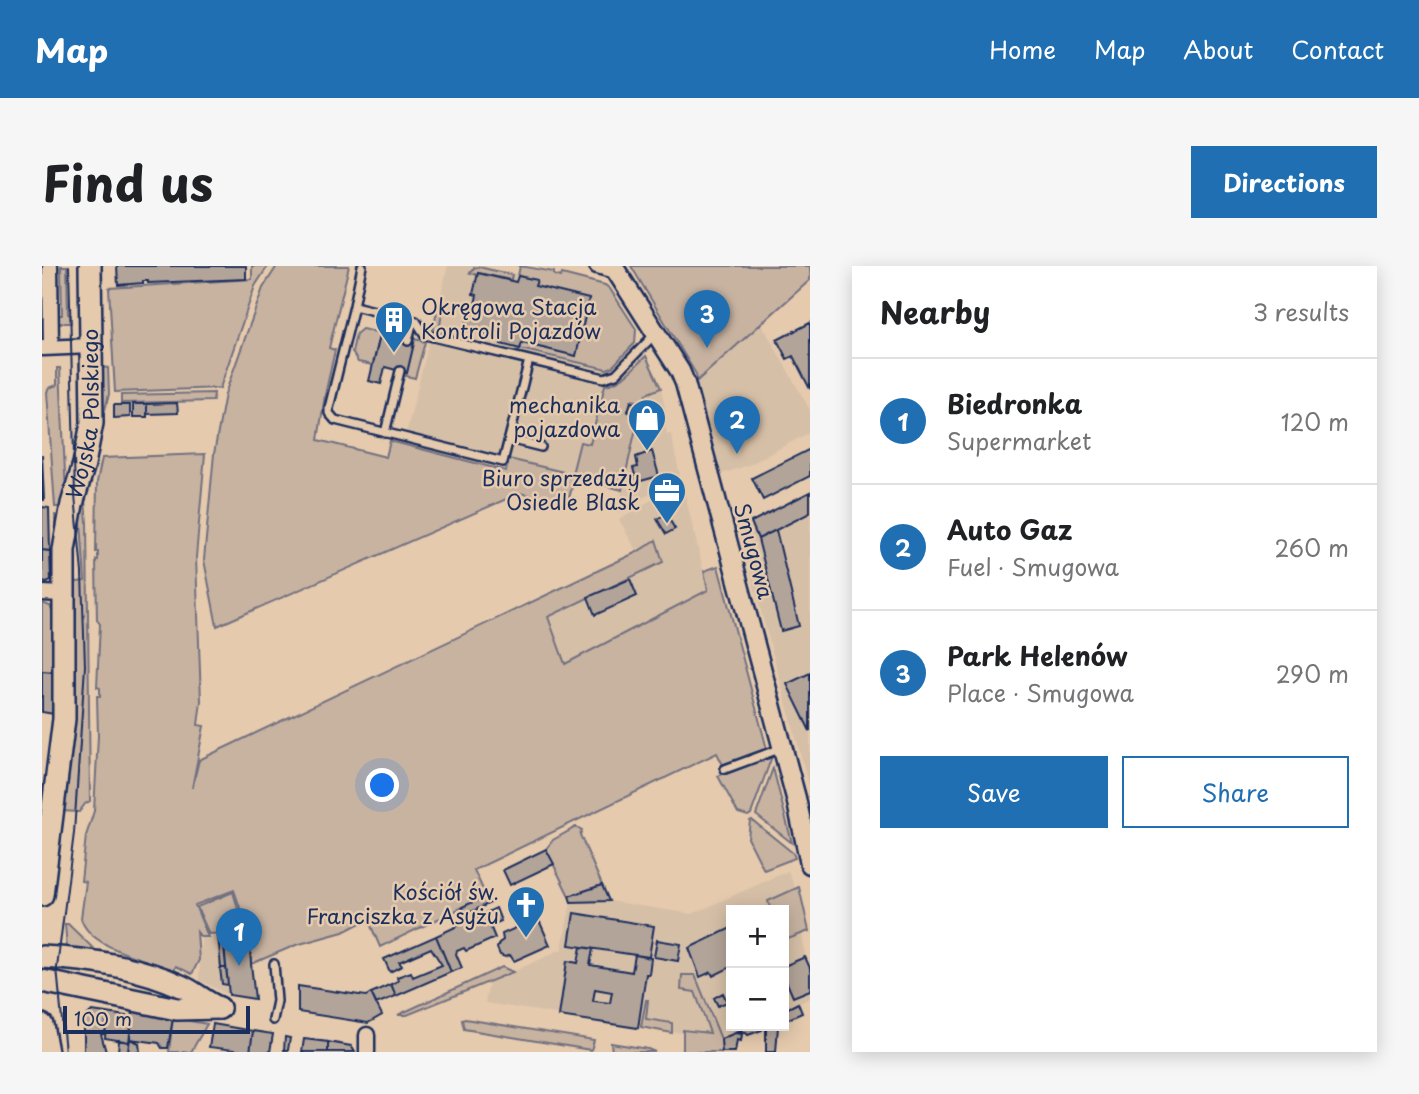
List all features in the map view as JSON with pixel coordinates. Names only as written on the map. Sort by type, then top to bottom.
[{"type":"main road","name":"Wojska Polskiego","points":[[42,895],[63,743],[65,540],[92,423],[90,266]]},
{"type":"main road","points":[[42,957],[88,961],[147,973],[183,987],[219,1008],[177,1009],[42,981]]},
{"type":"main road","points":[[42,1025],[47,1052]]},
{"type":"street","points":[[50,266],[47,347],[91,346]]},
{"type":"street","points":[[597,266],[615,268]]},
{"type":"street","name":"Smugowa","points":[[615,268],[685,383],[810,864]]},
{"type":"street","points":[[42,593],[64,594]]},
{"type":"street","points":[[367,1035],[368,1052]]},
{"type":"lane","points":[[362,266],[329,413],[335,420],[500,462],[503,461],[529,360]]},
{"type":"lane","points":[[354,306],[418,322],[425,335],[611,377],[620,372],[656,334]]},
{"type":"lane","points":[[408,341],[413,320]]},
{"type":"lane","points":[[385,433],[400,371]]},
{"type":"lane","points":[[509,439],[541,447]]},
{"type":"lane","points":[[725,769],[782,748]]},
{"type":"lane","points":[[272,1020],[277,1001],[274,964]]},
{"type":"shaded area","points":[[61,266],[67,266],[68,314],[71,315],[71,323],[59,323],[59,315],[62,315]]},
{"type":"shaded area","points":[[252,266],[268,266],[255,286],[220,388],[115,392],[109,288],[252,279]]},
{"type":"shaded area","points":[[277,266],[349,266],[329,348],[335,350],[318,440],[386,457],[390,441],[506,471],[509,459],[572,474],[580,442],[590,444],[605,385],[622,378],[646,356],[661,388],[646,394],[645,402],[631,400],[628,412],[639,415],[622,490],[575,477],[567,505],[520,493],[217,626],[204,560],[214,454],[225,394],[263,288]]},
{"type":"shaded area","points":[[448,266],[481,266],[612,296],[661,388],[666,414],[663,416],[667,434],[671,434],[680,476],[618,513],[622,490],[575,477],[506,473],[403,446]]},
{"type":"shaded area","points":[[520,266],[605,285],[636,329],[635,343],[607,369],[520,349],[522,343],[575,355],[589,300],[535,286],[536,280],[518,276]]},
{"type":"shaded area","points":[[631,266],[810,266],[810,280],[697,381],[696,374]]},
{"type":"shaded area","points":[[479,267],[512,275],[511,280],[470,273]]},
{"type":"shaded area","points":[[439,301],[444,302],[440,325],[458,332],[457,336],[433,330]]},
{"type":"shaded area","points":[[761,323],[810,410],[810,432],[749,465],[721,474],[697,381]]},
{"type":"shaded area","points":[[362,329],[381,333],[373,365],[358,362],[352,352],[356,334]]},
{"type":"shaded area","points":[[415,339],[425,342],[415,378],[406,376]]},
{"type":"shaded area","points":[[100,367],[108,368],[109,394],[103,418],[101,416]]},
{"type":"shaded area","points":[[57,368],[60,368],[66,494],[58,524],[55,525],[55,515],[58,515],[59,507],[55,507],[47,392],[49,388],[57,385]]},
{"type":"shaded area","points":[[214,393],[213,401],[121,403],[121,395]]},
{"type":"shaded area","points":[[205,454],[196,557],[201,701],[198,725],[204,726],[192,788],[199,760],[637,552],[656,540],[663,562],[548,617],[565,664],[708,590],[704,571],[718,566],[767,749],[723,765],[717,753],[474,870],[486,896],[380,947],[368,919],[343,932],[296,945],[251,964],[249,934],[234,890],[195,905],[208,937],[201,937],[197,932],[199,960],[192,974],[176,966],[174,970],[107,945],[86,928],[81,918],[86,882],[81,881],[86,836],[94,811],[97,696],[100,696],[100,688],[97,687],[100,624],[97,620],[97,482],[102,458]]},
{"type":"shaded area","points":[[682,482],[708,590],[565,664],[542,597],[637,552],[619,519]]},
{"type":"shaded area","points":[[84,491],[87,522],[90,801],[79,812],[62,811],[70,583],[85,581],[80,507]]},
{"type":"shaded area","points":[[810,492],[810,789],[738,528]]},
{"type":"shaded area","points":[[42,603],[50,606],[52,611],[52,672],[42,671]]},
{"type":"shaded area","points":[[770,754],[771,759],[751,814],[748,816],[738,813],[718,776]]},
{"type":"shaded area","points":[[773,768],[792,843],[756,815]]},
{"type":"shaded area","points":[[752,820],[793,853],[795,858],[764,870],[748,838]]},
{"type":"shaded area","points":[[576,827],[582,830],[580,835],[602,885],[569,896],[546,849],[553,840]]},
{"type":"shaded area","points":[[788,871],[795,888],[805,956],[810,968],[810,998],[789,1008],[789,905],[726,905],[726,1031],[738,1031],[721,1039],[485,1003],[489,983],[562,949],[571,902],[569,896],[602,885],[609,901],[692,914]]},
{"type":"shaded area","points":[[799,887],[809,931],[789,939],[789,905],[769,905],[768,901]]},
{"type":"shaded area","points":[[233,892],[245,932],[209,934],[197,907]]},
{"type":"shaded area","points":[[65,924],[68,924],[97,952],[67,948]]},
{"type":"shaded area","points":[[249,934],[255,999],[229,995],[199,980],[201,937]]},
{"type":"shaded area","points":[[502,967],[513,972],[407,1015],[398,1015]]},
{"type":"shaded area","points":[[682,975],[695,975],[721,1039],[722,1052],[683,1052],[683,1030],[710,1033],[695,992],[681,990]]},
{"type":"shaded area","points":[[646,1000],[646,1019],[672,1023],[672,1033],[641,1027]]},
{"type":"shaded area","points":[[173,1018],[207,1024],[191,1052],[169,1052]]},
{"type":"shaded area","points":[[462,1020],[594,1040],[591,1050],[464,1029]]},
{"type":"shaded area","points":[[611,1043],[648,1049],[655,1052],[612,1052]]},
{"type":"building","points":[[117,266],[246,266],[246,279],[143,281],[118,285]]},
{"type":"building","points":[[478,273],[516,282],[518,276],[537,280],[535,286],[589,299],[576,356],[522,343],[520,349],[501,344],[503,338],[465,329],[470,308],[474,309],[477,295],[473,294]]},
{"type":"building","points":[[810,323],[810,389],[793,356],[787,359],[777,340]]},
{"type":"building","name":"Okręgowa Stacja Kontroli Pojazdów","points":[[380,335],[414,343],[407,373],[385,367],[381,384],[369,381]]},
{"type":"building","points":[[631,402],[640,404],[637,414],[628,411]]},
{"type":"building","points":[[177,403],[178,413],[147,414],[147,404]]},
{"type":"building","points":[[133,404],[147,404],[147,417],[133,417]]},
{"type":"building","points":[[114,405],[130,405],[130,417],[114,418]]},
{"type":"building","points":[[810,449],[810,476],[763,500],[752,478]]},
{"type":"building","points":[[652,451],[659,476],[637,482],[633,468],[638,467],[636,457]]},
{"type":"building","points":[[42,454],[44,500],[42,500]]},
{"type":"building","points":[[810,492],[810,513],[758,539],[751,522]]},
{"type":"building","points":[[42,507],[49,508],[50,551],[42,550]]},
{"type":"building","name":"Biuro sprzedaży Osiedle Blask","points":[[666,514],[675,529],[666,534],[657,519]]},
{"type":"building","points":[[776,530],[799,626],[781,631],[758,539]]},
{"type":"building","points":[[42,550],[50,551],[51,581],[47,583],[42,582]]},
{"type":"building","points":[[630,579],[637,596],[595,615],[588,597]]},
{"type":"building","points":[[42,671],[52,672],[54,714],[42,712]]},
{"type":"building","points":[[810,673],[810,731],[787,684]]},
{"type":"building","points":[[546,849],[554,864],[510,885],[503,870]]},
{"type":"building","points":[[602,885],[609,901],[571,902],[569,896]]},
{"type":"building","points":[[486,896],[490,903],[465,915],[462,907]]},
{"type":"building","points":[[496,908],[501,921],[490,926],[495,938],[466,951],[464,948],[457,951],[462,968],[451,972],[436,936]]},
{"type":"building","points":[[574,913],[654,926],[649,957],[569,945]]},
{"type":"building","name":"Kościół św. Franciszka z Asyżu","points":[[538,918],[550,945],[514,961],[510,955],[500,955],[497,948],[503,940],[502,934]]},
{"type":"building","points":[[726,930],[726,970],[713,976],[711,972],[700,977],[689,948]]},
{"type":"building","points":[[249,934],[255,999],[229,995],[223,935]]},
{"type":"building","points":[[223,935],[224,945],[219,945],[218,936]]},
{"type":"building","points":[[436,936],[451,972],[396,996],[391,984],[398,981],[397,977],[411,972],[413,977],[442,965],[431,948],[399,962],[402,966],[390,972],[384,959]]},
{"type":"building","points":[[657,940],[681,944],[678,961],[654,957]]},
{"type":"building","points":[[219,945],[224,945],[226,968],[221,968]]},
{"type":"building","points":[[581,947],[593,949],[590,965],[632,972],[635,955],[651,958],[638,1028],[559,1016],[567,961],[578,963]],"holes":[[[595,989],[612,992],[610,1003],[593,1001]]]},
{"type":"building","points":[[805,957],[810,968],[810,990],[793,997],[789,988],[789,964]]},
{"type":"building","points":[[220,968],[226,968],[228,985],[222,984]]},
{"type":"building","points":[[391,984],[396,996],[376,1004],[371,993]]},
{"type":"building","points":[[298,986],[366,996],[371,993],[382,1015],[368,1023],[298,1012]]},
{"type":"building","points":[[723,993],[726,1002],[718,1006],[714,998]]},
{"type":"building","points":[[798,1003],[802,1013],[789,1019],[789,1008]]},
{"type":"building","points":[[133,1010],[173,1018],[168,1048],[162,1048],[159,1043],[130,1039]]},
{"type":"building","points":[[92,1011],[107,1013],[105,1033],[101,1034],[106,1052],[84,1052],[84,1018]]},
{"type":"building","points":[[107,1013],[132,1017],[129,1042],[105,1038]]},
{"type":"building","points":[[213,1024],[253,1031],[250,1052],[209,1047]]},
{"type":"building","points":[[253,1031],[273,1034],[270,1052],[250,1052]]},
{"type":"building","points":[[739,1031],[759,1031],[748,1035],[735,1033]]},
{"type":"building","points":[[766,1031],[778,1031],[776,1052],[766,1052]]},
{"type":"building","points":[[735,1033],[742,1034],[741,1041],[737,1040],[735,1052],[722,1052],[721,1039]]},
{"type":"building","points":[[285,1037],[290,1038],[288,1050],[284,1050]]},
{"type":"building","points":[[130,1039],[139,1043],[140,1052],[128,1052]]},
{"type":"building","points":[[304,1039],[328,1042],[328,1052],[302,1052]]},
{"type":"building","points":[[119,1040],[129,1042],[128,1052],[118,1052]]},
{"type":"building","points":[[328,1042],[351,1046],[355,1052],[328,1052]]},
{"type":"tram line","points":[[65,1052],[57,968],[74,833],[85,666],[82,573],[75,495],[69,266]]},
{"type":"place","name":"Park Helenów","points":[[707,348]]},
{"type":"place","name":"Okręgowa Stacja Kontroli Pojazdów","points":[[394,354]]},
{"type":"place","name":"mechanika pojazdowa","points":[[647,452]]},
{"type":"place","name":"Auto Gaz","points":[[737,454]]},
{"type":"place","name":"Biuro sprzedaży Osiedle Blask","points":[[667,525]]},
{"type":"place","name":"Kościół św. Franciszka z Asyżu","points":[[526,939]]},
{"type":"place","name":"Biedronka","points":[[239,966]]}]
